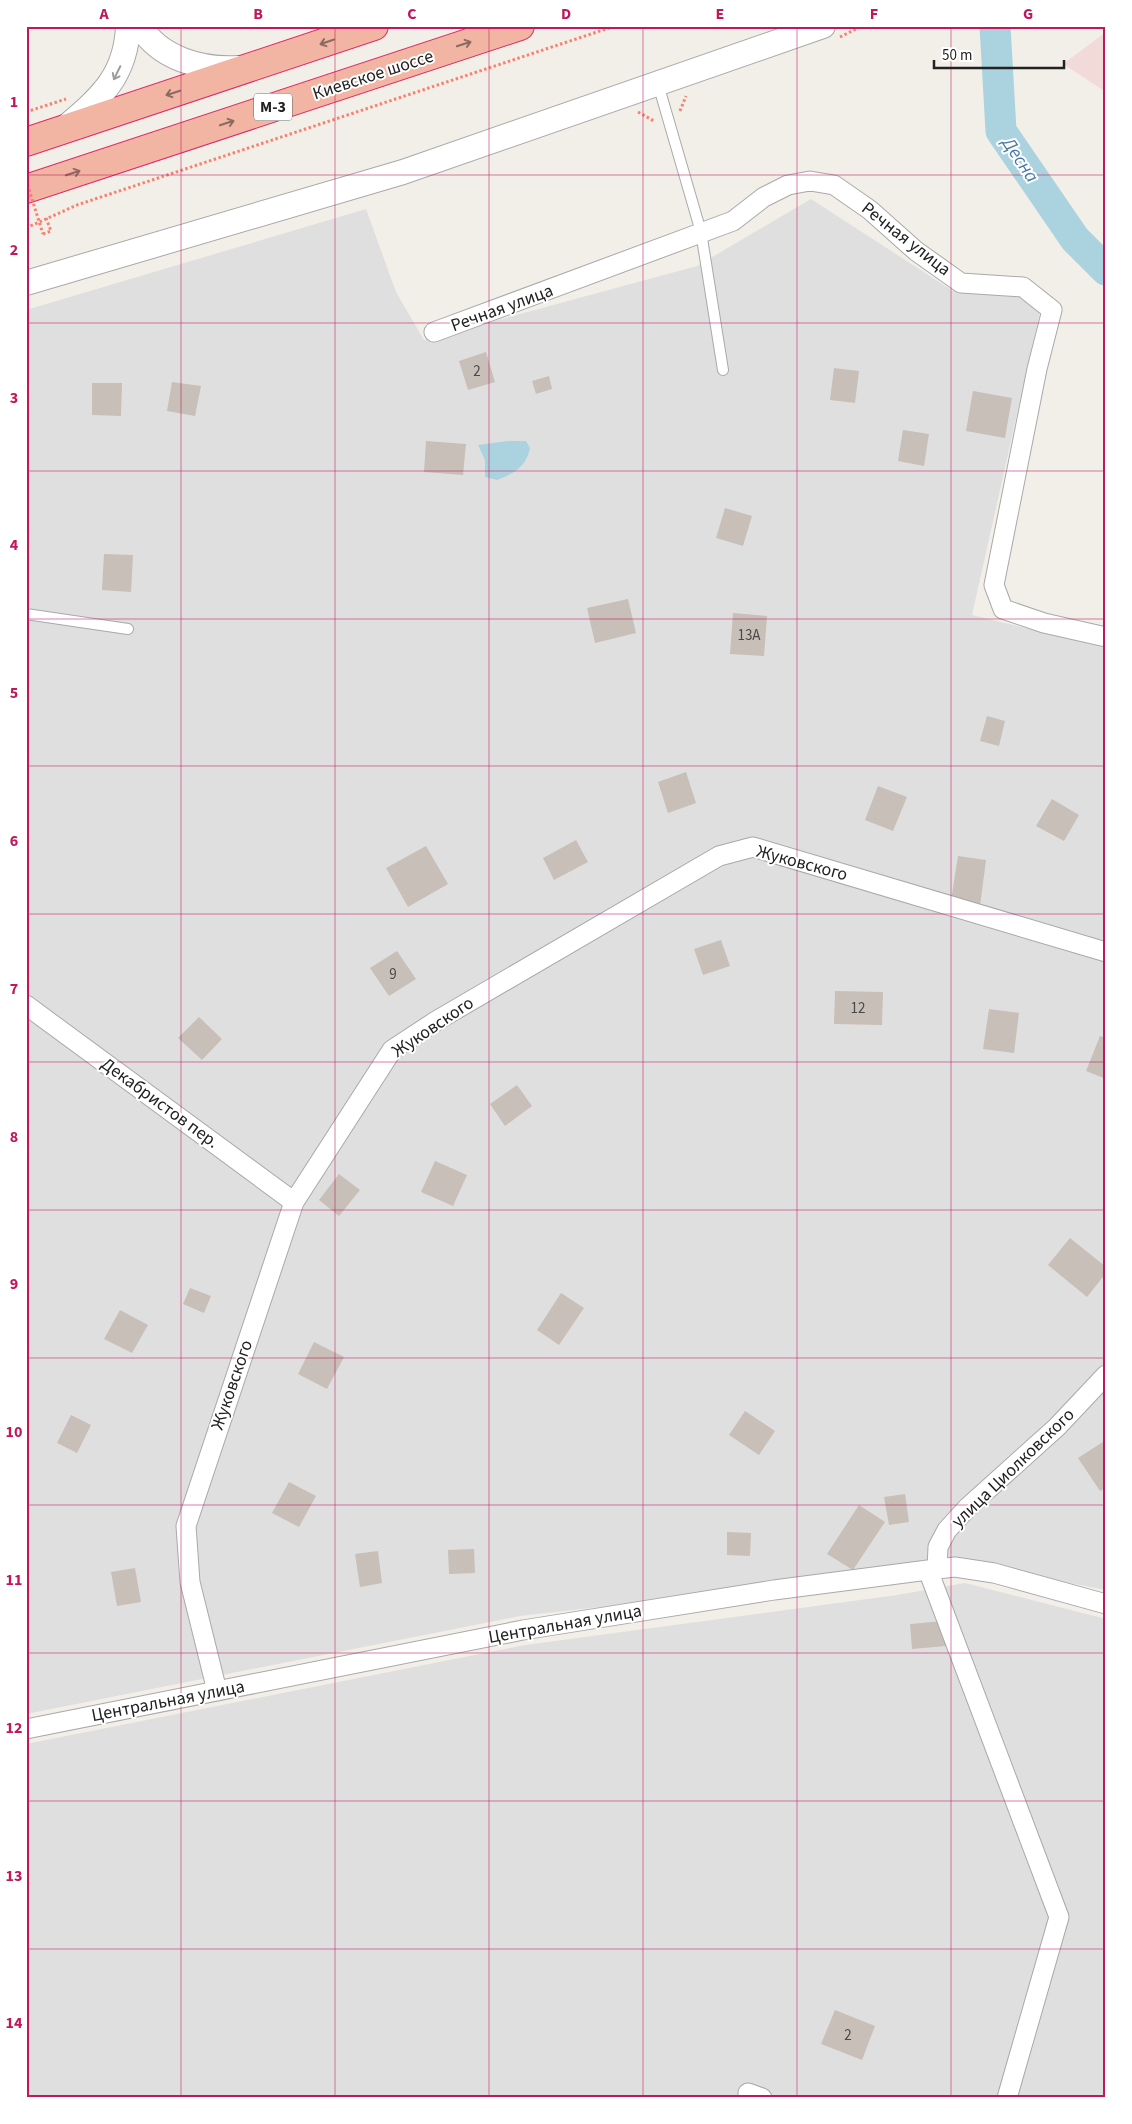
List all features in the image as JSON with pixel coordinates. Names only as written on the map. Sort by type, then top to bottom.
[{"type":"highway","name":"М-3","points":[[26,142],[374,26]]},
{"type":"highway","name":"Киевское шоссе","points":[[26,189],[520,26]]},
{"type":"street","points":[[64,129],[97,100],[115,78],[122,60],[128,26]]},
{"type":"street","points":[[140,26],[164,49],[192,64],[220,69],[249,68]]},
{"type":"street","points":[[26,283],[403,172],[823,26]]},
{"type":"street","name":"Речная улица","points":[[434,332],[733,221],[764,197],[788,185],[810,181],[834,185],[870,210],[916,251],[961,283],[1022,287],[1052,310],[1037,369],[994,585],[1003,609],[1044,622],[1106,637]]},
{"type":"street","name":"Жуковского","points":[[218,1691],[190,1582],[186,1526],[294,1202],[392,1050],[436,1021],[719,856],[754,847],[1106,952]]},
{"type":"street","name":"Декабристов пер.","points":[[26,1005],[294,1202]]},
{"type":"street","name":"улица Циолковского","points":[[933,1569],[938,1547],[947,1530],[968,1507],[1057,1428],[1106,1375]]},
{"type":"street","name":"Центральная улица","points":[[26,1729],[523,1630],[774,1590],[933,1569],[955,1567],[994,1573],[1106,1604]]},
{"type":"street","points":[[933,1569],[1059,1917],[1007,2098]]},
{"type":"lane","points":[[658,84],[688,180],[701,232],[723,370]]},
{"type":"lane","points":[[26,614],[128,629]]},
{"type":"path","points":[[26,228],[86,202],[615,26]]},
{"type":"path","points":[[26,180],[43,234],[51,231],[46,218]]},
{"type":"shaded area","points":[[1106,32],[1106,92],[1063,64]]},
{"type":"shaded area","points":[[811,199],[953,291],[1020,294],[1040,311],[972,615],[1106,648],[1106,1590],[988,1567],[937,1569],[520,1616],[26,1714],[26,310],[366,209],[396,292],[424,340],[697,266]]},
{"type":"shaded area","points":[[965,1583],[1106,1619],[1106,2098],[26,2098],[26,1744],[525,1645],[897,1595]]},
{"type":"water","points":[[526,441],[530,448],[523,465],[514,472],[497,480],[485,477],[485,460],[478,445]]},
{"type":"building","points":[[486,352],[495,382],[468,390],[459,361]]},
{"type":"building","points":[[834,368],[859,371],[855,403],[830,400]]},
{"type":"building","points":[[549,376],[552,389],[536,394],[532,381]]},
{"type":"building","points":[[172,382],[201,386],[195,416],[167,411]]},
{"type":"building","points":[[92,383],[122,383],[121,416],[92,415]]},
{"type":"building","points":[[973,391],[1012,398],[1005,438],[966,431]]},
{"type":"building","points":[[903,430],[929,434],[924,466],[898,461]]},
{"type":"building","points":[[426,441],[466,444],[463,475],[424,472]]},
{"type":"building","points":[[725,508],[752,516],[743,546],[716,538]]},
{"type":"building","points":[[104,554],[133,555],[131,592],[102,590]]},
{"type":"building","points":[[628,599],[636,633],[595,643],[587,608]]},
{"type":"building","points":[[733,613],[767,616],[764,656],[730,654]]},
{"type":"building","points":[[987,716],[1005,721],[999,746],[980,741]]},
{"type":"building","points":[[686,772],[696,803],[668,813],[658,782]]},
{"type":"building","points":[[878,786],[907,797],[893,831],[865,820]]},
{"type":"building","points":[[1052,799],[1079,815],[1064,841],[1036,826]]},
{"type":"building","points":[[576,840],[588,862],[554,880],[543,858]]},
{"type":"building","points":[[426,846],[448,884],[408,907],[386,868]]},
{"type":"building","points":[[958,856],[986,860],[980,906],[951,901]]},
{"type":"building","points":[[721,940],[730,966],[703,975],[694,949]]},
{"type":"building","points":[[397,951],[416,979],[389,996],[370,968]]},
{"type":"building","points":[[835,991],[883,992],[882,1025],[834,1024]]},
{"type":"building","points":[[989,1009],[1019,1013],[1014,1053],[983,1049]]},
{"type":"building","points":[[199,1017],[222,1039],[202,1060],[178,1038]]},
{"type":"building","points":[[1100,1036],[1106,1038],[1106,1079],[1086,1071]]},
{"type":"building","points":[[517,1085],[532,1106],[505,1126],[490,1104]]},
{"type":"building","points":[[435,1161],[467,1175],[453,1206],[421,1192]]},
{"type":"building","points":[[339,1174],[360,1190],[339,1216],[319,1200]]},
{"type":"building","points":[[1070,1238],[1106,1267],[1106,1273],[1087,1297],[1048,1265]]},
{"type":"building","points":[[190,1288],[211,1296],[204,1313],[183,1304]]},
{"type":"building","points":[[561,1293],[584,1308],[559,1345],[537,1330]]},
{"type":"building","points":[[120,1310],[148,1325],[132,1353],[104,1339]]},
{"type":"building","points":[[314,1342],[344,1357],[327,1389],[298,1374]]},
{"type":"building","points":[[745,1411],[775,1431],[759,1455],[729,1435]]},
{"type":"building","points":[[71,1415],[91,1425],[77,1453],[57,1443]]},
{"type":"building","points":[[1106,1440],[1106,1488],[1100,1491],[1078,1458]]},
{"type":"building","points":[[289,1482],[316,1496],[299,1527],[272,1513]]},
{"type":"building","points":[[905,1494],[909,1522],[889,1525],[884,1497]]},
{"type":"building","points":[[859,1505],[885,1522],[853,1570],[827,1554]]},
{"type":"building","points":[[727,1532],[751,1533],[750,1556],[727,1555]]},
{"type":"building","points":[[474,1549],[475,1573],[449,1574],[448,1550]]},
{"type":"building","points":[[378,1551],[382,1583],[360,1587],[355,1554]]},
{"type":"building","points":[[135,1568],[141,1602],[117,1606],[111,1572]]},
{"type":"building","points":[[944,1621],[946,1646],[912,1649],[910,1624]]},
{"type":"building","points":[[835,2010],[875,2026],[862,2060],[821,2044]]},
{"type":"waterway","name":"Десна","points":[[995,26],[1001,131],[1075,239],[1106,270]]}]
